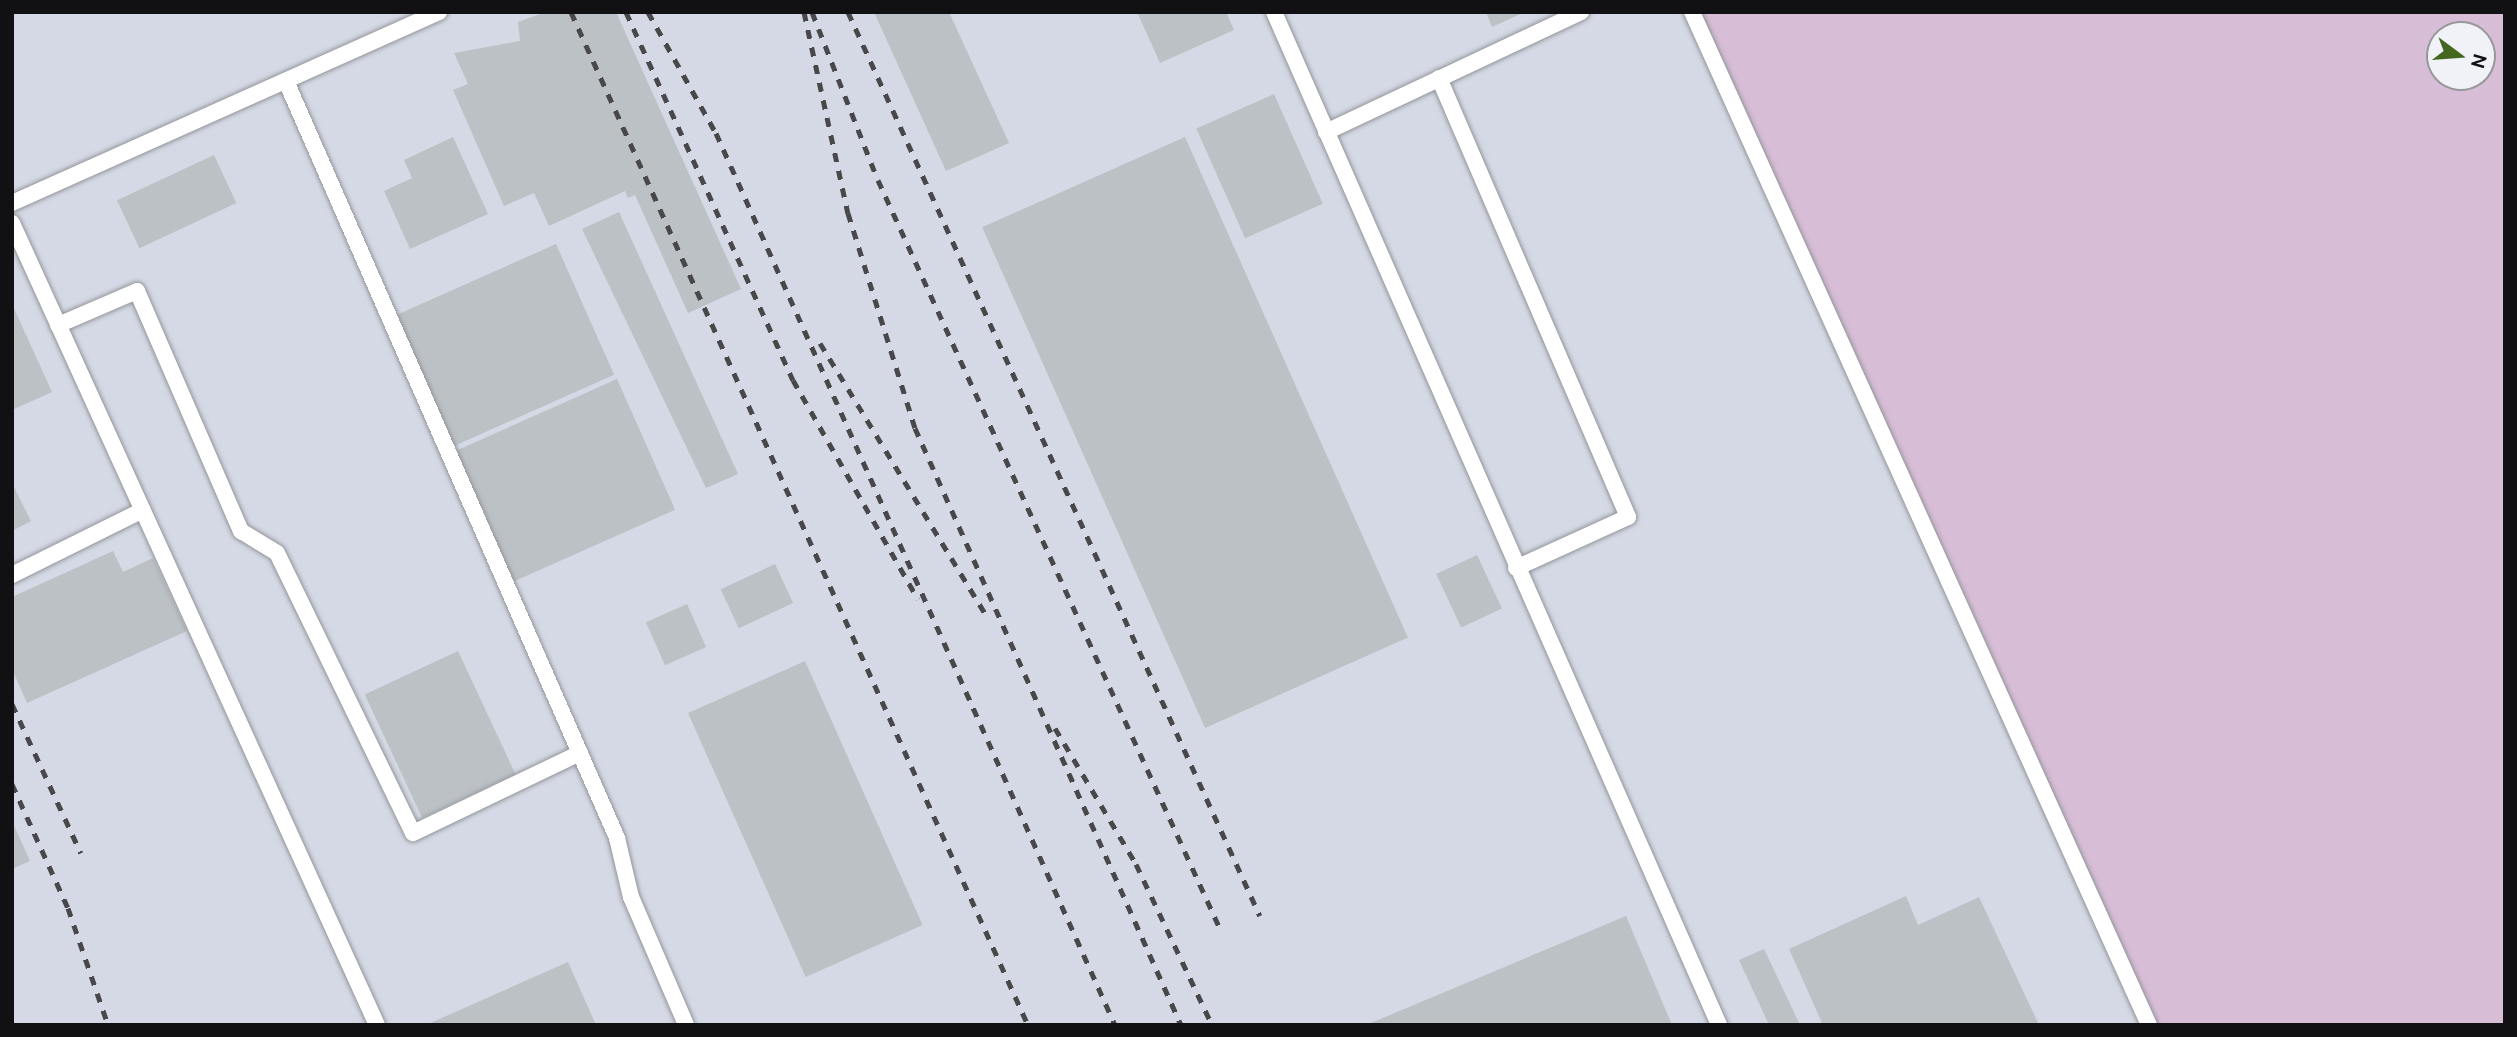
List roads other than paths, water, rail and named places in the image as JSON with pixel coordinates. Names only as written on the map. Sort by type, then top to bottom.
[{"type":"lane","points":[[12,203],[439,12]]},
{"type":"lane","points":[[1275,12],[1516,568],[1719,1025]]},
{"type":"lane","points":[[1326,132],[1581,12]]},
{"type":"lane","points":[[1692,12],[2149,1025]]},
{"type":"lane","points":[[1439,78],[1628,517],[1516,568]]},
{"type":"lane","points":[[286,81],[617,838],[631,897],[686,1025]]},
{"type":"lane","points":[[12,223],[377,1025]]},
{"type":"lane","points":[[58,325],[137,291],[241,531],[277,553],[413,833],[580,753]]},
{"type":"lane","points":[[12,575],[143,510]]},
{"type":"railway","points":[[571,12],[1028,1025]]},
{"type":"railway","points":[[626,12],[793,380],[918,599]]},
{"type":"railway","points":[[648,12],[716,133],[1115,1025]]},
{"type":"railway","points":[[804,12],[848,213],[915,428],[1181,1025]]},
{"type":"railway","points":[[812,12],[878,180],[1221,931]]},
{"type":"railway","points":[[848,12],[1260,916]]},
{"type":"railway","points":[[820,343],[988,618]]},
{"type":"railway","points":[[12,704],[81,853]]},
{"type":"railway","points":[[1055,728],[1136,864],[1212,1025]]},
{"type":"railway","points":[[12,784],[68,908],[108,1025]]}]
